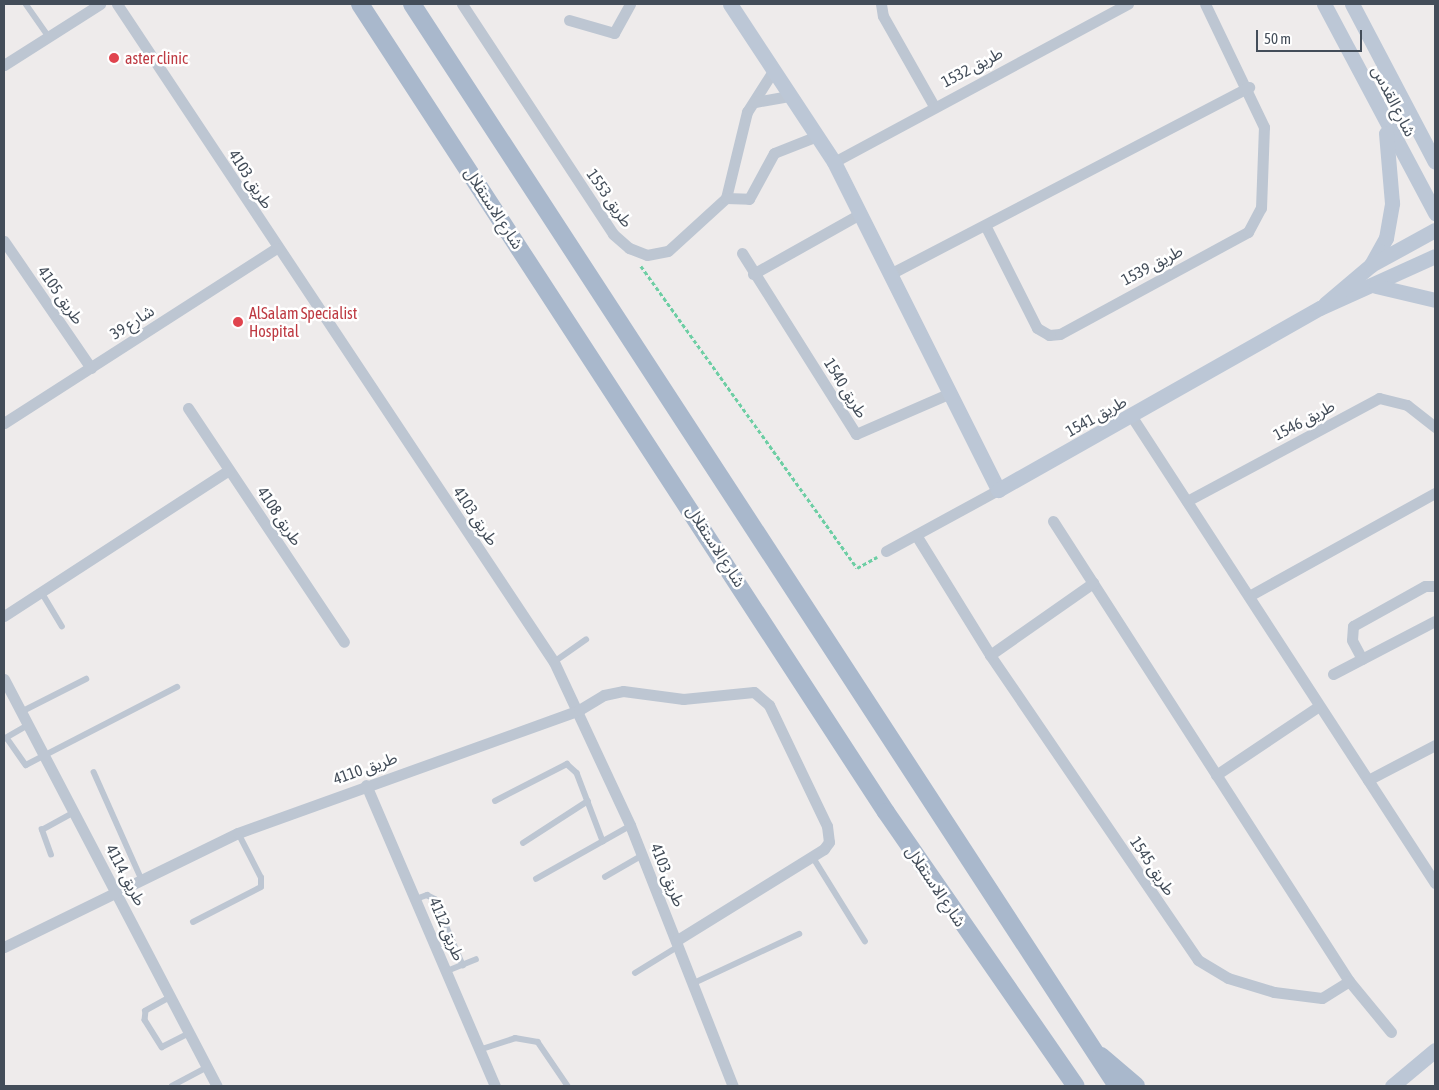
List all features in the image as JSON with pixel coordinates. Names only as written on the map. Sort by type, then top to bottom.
[{"type":"main road","name":"شارع الاستقلال","points":[[360,4],[886,812],[1076,1086]]},
{"type":"main road","points":[[412,4],[1117,1086]]},
{"type":"main road","points":[[1094,1052],[1136,1086]]},
{"type":"street","points":[[4,65],[100,4]]},
{"type":"street","name":"طريق 4103","points":[[117,4],[277,248],[554,662],[579,710],[643,855],[733,1086]]},
{"type":"street","name":"طريق 1553","points":[[462,4],[613,234],[629,248],[647,255],[668,252],[726,198]]},
{"type":"street","points":[[568,20],[614,32],[630,4]]},
{"type":"street","points":[[730,4],[834,162],[858,215],[890,274],[948,394],[998,490]]},
{"type":"street","points":[[881,4],[884,16],[934,106]]},
{"type":"street","name":"طريق 1532","points":[[834,162],[934,106],[1128,4]]},
{"type":"street","name":"طريق 1539","points":[[986,227],[1037,328],[1049,335],[1060,334],[1248,232],[1261,208],[1266,140],[1249,87],[1205,4]]},
{"type":"street","name":"شارع القدس","points":[[1324,4],[1385,124],[1435,213]]},
{"type":"street","name":"شارع القدس","points":[[1352,4],[1435,162]]},
{"type":"street","points":[[773,71],[747,112],[726,198],[749,199],[774,154],[817,136]]},
{"type":"street","points":[[890,274],[986,227],[1249,87]]},
{"type":"street","points":[[755,102],[790,96]]},
{"type":"street","points":[[1410,112],[1435,141]]},
{"type":"street","points":[[1372,265],[1386,238],[1392,203],[1385,124]]},
{"type":"street","points":[[753,274],[858,215]]},
{"type":"street","name":"طريق 1541","points":[[1320,308],[1372,265],[1435,230]]},
{"type":"street","name":"طريق 4105","points":[[4,241],[91,368]]},
{"type":"street","name":"شارع 39","points":[[4,423],[277,248]]},
{"type":"street","name":"طريق 1540","points":[[742,253],[753,274],[856,434],[948,394]]},
{"type":"street","name":"طريق 1541","points":[[886,551],[1132,417],[1320,308],[1376,286],[1435,256]]},
{"type":"street","points":[[1376,286],[1435,300]]},
{"type":"street","name":"طريق 1546","points":[[1187,501],[1379,398],[1407,405],[1435,427]]},
{"type":"street","name":"طريق 4108","points":[[188,408],[344,642]]},
{"type":"street","points":[[1132,417],[1435,884]]},
{"type":"street","points":[[4,616],[229,470]]},
{"type":"street","points":[[1249,596],[1435,493]]},
{"type":"street","points":[[1053,521],[1349,981],[1391,1032]]},
{"type":"street","name":"طريق 1545","points":[[916,535],[990,655],[1198,960],[1228,978],[1274,992],[1322,998],[1349,981]]},
{"type":"street","points":[[990,655],[1093,583]]},
{"type":"street","points":[[1362,659],[1351,633],[1358,621],[1425,586],[1435,586]]},
{"type":"street","points":[[1333,674],[1435,621]]},
{"type":"street","name":"طريق 4114","points":[[4,679],[217,1086]]},
{"type":"street","name":"طريق 4110","points":[[4,947],[238,833],[366,785],[579,710],[613,692],[683,699],[754,692],[769,705],[827,826],[828,842],[813,856]]},
{"type":"street","points":[[1216,775],[1319,706]]},
{"type":"street","points":[[1368,780],[1435,744]]},
{"type":"street","name":"طريق 4112","points":[[366,785],[495,1086]]},
{"type":"street","points":[[678,943],[813,856]]},
{"type":"street","points":[[1392,1086],[1435,1050]]},
{"type":"lane","points":[[26,4],[48,36]]},
{"type":"lane","points":[[41,592],[62,626]]},
{"type":"lane","points":[[554,662],[586,640]]},
{"type":"lane","points":[[21,712],[86,679]]},
{"type":"lane","points":[[28,725],[5,739],[23,765],[177,687]]},
{"type":"lane","points":[[495,801],[567,764],[577,773],[604,841]]},
{"type":"lane","points":[[94,772],[142,880]]},
{"type":"lane","points":[[523,843],[588,801]]},
{"type":"lane","points":[[51,854],[42,830],[74,812]]},
{"type":"lane","points":[[536,879],[630,826]]},
{"type":"lane","points":[[194,922],[261,887],[261,878],[238,833]]},
{"type":"lane","points":[[605,877],[643,855]]},
{"type":"lane","points":[[813,856],[865,941]]},
{"type":"lane","points":[[416,899],[427,895],[435,900],[463,964]]},
{"type":"lane","points":[[694,983],[799,934]]},
{"type":"lane","points":[[635,973],[678,943]]},
{"type":"lane","points":[[447,971],[476,959]]},
{"type":"lane","points":[[171,997],[146,1011],[145,1020],[162,1047],[189,1033]]},
{"type":"lane","points":[[479,1050],[515,1038],[538,1042],[568,1086]]},
{"type":"lane","points":[[172,1086],[207,1067]]},
{"type":"path","points":[[629,248],[857,568],[886,551]]},
{"type":"place","name":"aster clinic","points":[[114,58]]},
{"type":"place","name":"AlSalam Specialist Hospital","points":[[238,322]]}]
